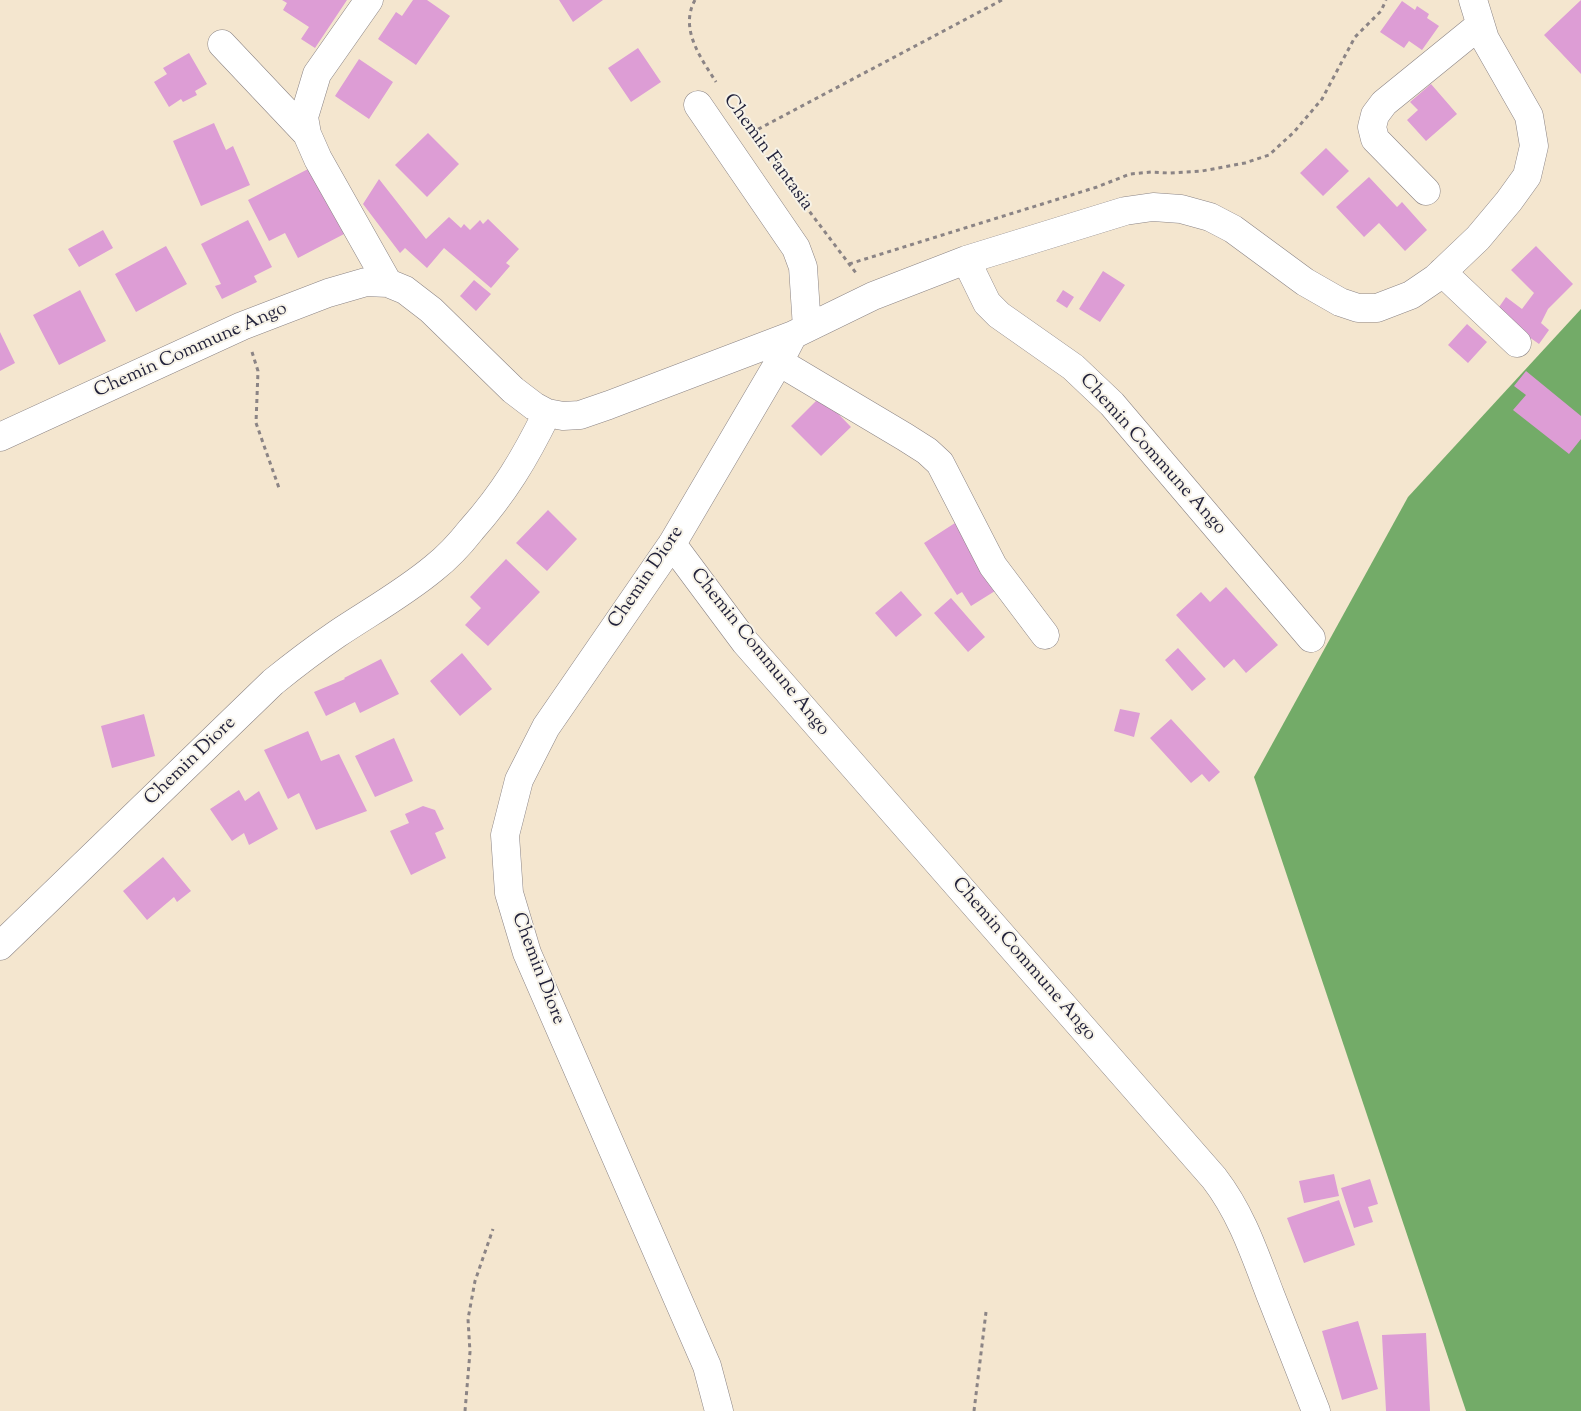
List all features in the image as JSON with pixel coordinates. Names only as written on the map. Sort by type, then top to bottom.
[{"type":"street","points":[[369,0],[317,74],[304,117],[307,134],[318,159],[388,283]]},
{"type":"street","name":"Chemin Commune Ango","points":[[0,437],[242,326],[328,293],[366,282],[388,283],[405,290],[431,310],[513,390],[534,406],[547,413],[563,416],[580,414],[609,406],[800,331],[873,296],[966,260],[1125,211],[1153,207],[1181,209],[1210,217],[1233,229],[1305,282],[1340,302],[1358,308],[1377,308],[1411,296],[1442,272],[1478,238],[1514,195],[1527,176],[1534,146],[1529,116],[1485,39],[1476,13],[1374,114],[1372,127],[1375,139],[1426,191]]},
{"type":"street","points":[[222,44],[307,134]]},
{"type":"street","name":"Chemin Fantasia","points":[[698,105],[796,248],[803,267],[800,331]]},
{"type":"street","name":"Chemin Commune Ango","points":[[966,260],[987,302],[999,315],[1073,367],[1112,404],[1311,638]]},
{"type":"street","points":[[1442,272],[1517,344]]},
{"type":"street","name":"Chemin Diore","points":[[719,1411],[707,1366],[527,953],[509,894],[505,835],[519,780],[546,727],[672,544],[779,362],[800,331]]},
{"type":"street","points":[[779,362],[905,437],[927,451],[940,463],[993,566],[1045,635]]},
{"type":"street","name":"Chemin Diore","points":[[0,946],[273,682],[314,650],[404,591],[435,568],[455,549],[507,486],[529,450],[547,413]]},
{"type":"street","name":"Chemin Commune Ango","points":[[672,544],[745,642],[1214,1178],[1228,1197],[1242,1224],[1316,1411]]},
{"type":"path","name":"Chemin Fantasia","points":[[695,0],[692,6],[690,22],[691,37],[697,52],[718,85]]},
{"type":"path","name":"Chemin Fantasia","points":[[756,141],[750,133],[1002,0]]},
{"type":"path","points":[[849,264],[1097,187],[1130,174],[1202,171],[1245,163],[1269,155],[1294,132],[1322,99],[1355,37],[1380,11],[1386,0]]},
{"type":"path","name":"Chemin Fantasia","points":[[797,195],[873,296]]},
{"type":"path","points":[[242,326],[258,371],[256,423],[279,488]]},
{"type":"path","points":[[465,1411],[470,1352],[468,1320],[475,1281],[493,1229]]},
{"type":"path","points":[[974,1411],[986,1312]]},
{"type":"green space","points":[[1581,309],[1581,1411],[1466,1411],[1254,777],[1408,497]]},
{"type":"building","points":[[282,0],[347,0],[315,48],[301,39],[309,27],[283,10],[287,3]]},
{"type":"building","points":[[413,0],[427,0],[450,16],[416,65],[378,39],[396,12],[402,16]]},
{"type":"building","points":[[559,0],[603,0],[573,22]]},
{"type":"building","points":[[1581,0],[1581,74],[1544,35]]},
{"type":"building","points":[[1402,1],[1415,10],[1417,6],[1429,14],[1427,18],[1439,26],[1422,50],[1409,41],[1404,48],[1380,32]]},
{"type":"building","points":[[638,48],[661,82],[631,102],[608,68]]},
{"type":"building","points":[[189,53],[207,84],[195,91],[197,95],[183,102],[181,99],[169,107],[154,82],[167,74],[163,68]]},
{"type":"building","points":[[359,59],[393,82],[369,119],[335,96]]},
{"type":"building","points":[[1431,84],[1457,114],[1426,141],[1407,120],[1418,110],[1410,102]]},
{"type":"building","points":[[214,123],[226,150],[233,146],[250,185],[201,206],[173,141]]},
{"type":"building","points":[[428,133],[459,164],[427,197],[395,165]]},
{"type":"building","points":[[1326,148],[1349,171],[1323,196],[1300,173]]},
{"type":"building","points":[[312,167],[346,233],[298,258],[285,233],[269,241],[248,200]]},
{"type":"building","points":[[1369,177],[1397,207],[1402,202],[1427,230],[1405,251],[1379,223],[1364,237],[1336,207]]},
{"type":"building","points":[[379,179],[426,239],[449,217],[461,228],[464,224],[470,230],[480,220],[483,224],[488,219],[519,249],[506,263],[510,266],[491,288],[444,248],[427,268],[405,248],[400,253],[363,204]]},
{"type":"building","points":[[248,220],[272,267],[254,276],[257,282],[222,299],[215,286],[221,284],[201,244]]},
{"type":"building","points":[[103,230],[113,248],[79,267],[68,249]]},
{"type":"building","points":[[166,246],[187,284],[136,312],[115,274]]},
{"type":"building","points":[[1536,246],[1573,284],[1548,309],[1541,323],[1549,330],[1539,344],[1495,313],[1506,297],[1522,309],[1534,293],[1511,270]]},
{"type":"building","points":[[1103,271],[1125,285],[1100,322],[1079,309]]},
{"type":"building","points":[[474,280],[491,294],[476,311],[460,296]]},
{"type":"building","points":[[80,290],[106,341],[59,365],[33,315]]},
{"type":"building","points":[[1063,290],[1074,297],[1067,308],[1056,301]]},
{"type":"building","points":[[1467,324],[1487,342],[1468,363],[1448,345]]},
{"type":"building","points":[[0,332],[15,363],[0,371]]},
{"type":"building","points":[[1526,371],[1581,416],[1581,439],[1569,454],[1513,410],[1526,395],[1514,386]]},
{"type":"building","points":[[821,396],[851,427],[821,456],[791,426]]},
{"type":"building","points":[[548,510],[577,539],[547,571],[516,543]]},
{"type":"building","points":[[955,523],[988,574],[995,591],[971,606],[962,592],[957,595],[924,543]]},
{"type":"building","points":[[506,559],[540,592],[488,646],[465,625],[481,608],[470,597]]},
{"type":"building","points":[[1226,587],[1278,645],[1246,673],[1234,659],[1224,668],[1176,615],[1201,592],[1210,602]]},
{"type":"building","points":[[901,591],[922,615],[896,637],[875,613]]},
{"type":"building","points":[[951,598],[985,637],[968,652],[934,613]]},
{"type":"building","points":[[1178,648],[1206,679],[1192,691],[1165,660]]},
{"type":"building","points":[[462,653],[492,689],[460,716],[430,681]]},
{"type":"building","points":[[381,659],[399,694],[360,713],[355,702],[326,716],[314,692],[345,679]]},
{"type":"building","points":[[1120,709],[1140,713],[1134,737],[1114,731]]},
{"type":"building","points":[[144,714],[155,756],[112,768],[101,726]]},
{"type":"building","points":[[1171,719],[1220,772],[1209,782],[1202,774],[1191,783],[1150,738]]},
{"type":"building","points":[[308,731],[321,761],[339,754],[367,811],[316,830],[299,793],[288,799],[264,750]]},
{"type":"building","points":[[394,738],[413,781],[375,797],[355,756]]},
{"type":"building","points":[[239,790],[245,801],[259,791],[278,829],[249,845],[244,833],[232,841],[210,809]]},
{"type":"building","points":[[423,806],[435,810],[444,829],[435,833],[446,858],[411,875],[390,831],[409,823],[405,814]]},
{"type":"building","points":[[163,857],[191,891],[177,902],[174,897],[147,920],[123,891]]},
{"type":"building","points":[[1334,1174],[1339,1196],[1304,1203],[1299,1181]]},
{"type":"building","points":[[1370,1179],[1378,1204],[1368,1207],[1373,1222],[1354,1228],[1341,1188]]},
{"type":"building","points":[[1339,1200],[1355,1245],[1304,1263],[1287,1218]]},
{"type":"building","points":[[1358,1321],[1378,1389],[1342,1400],[1322,1331]]},
{"type":"building","points":[[1426,1333],[1430,1411],[1386,1411],[1382,1335]]}]
